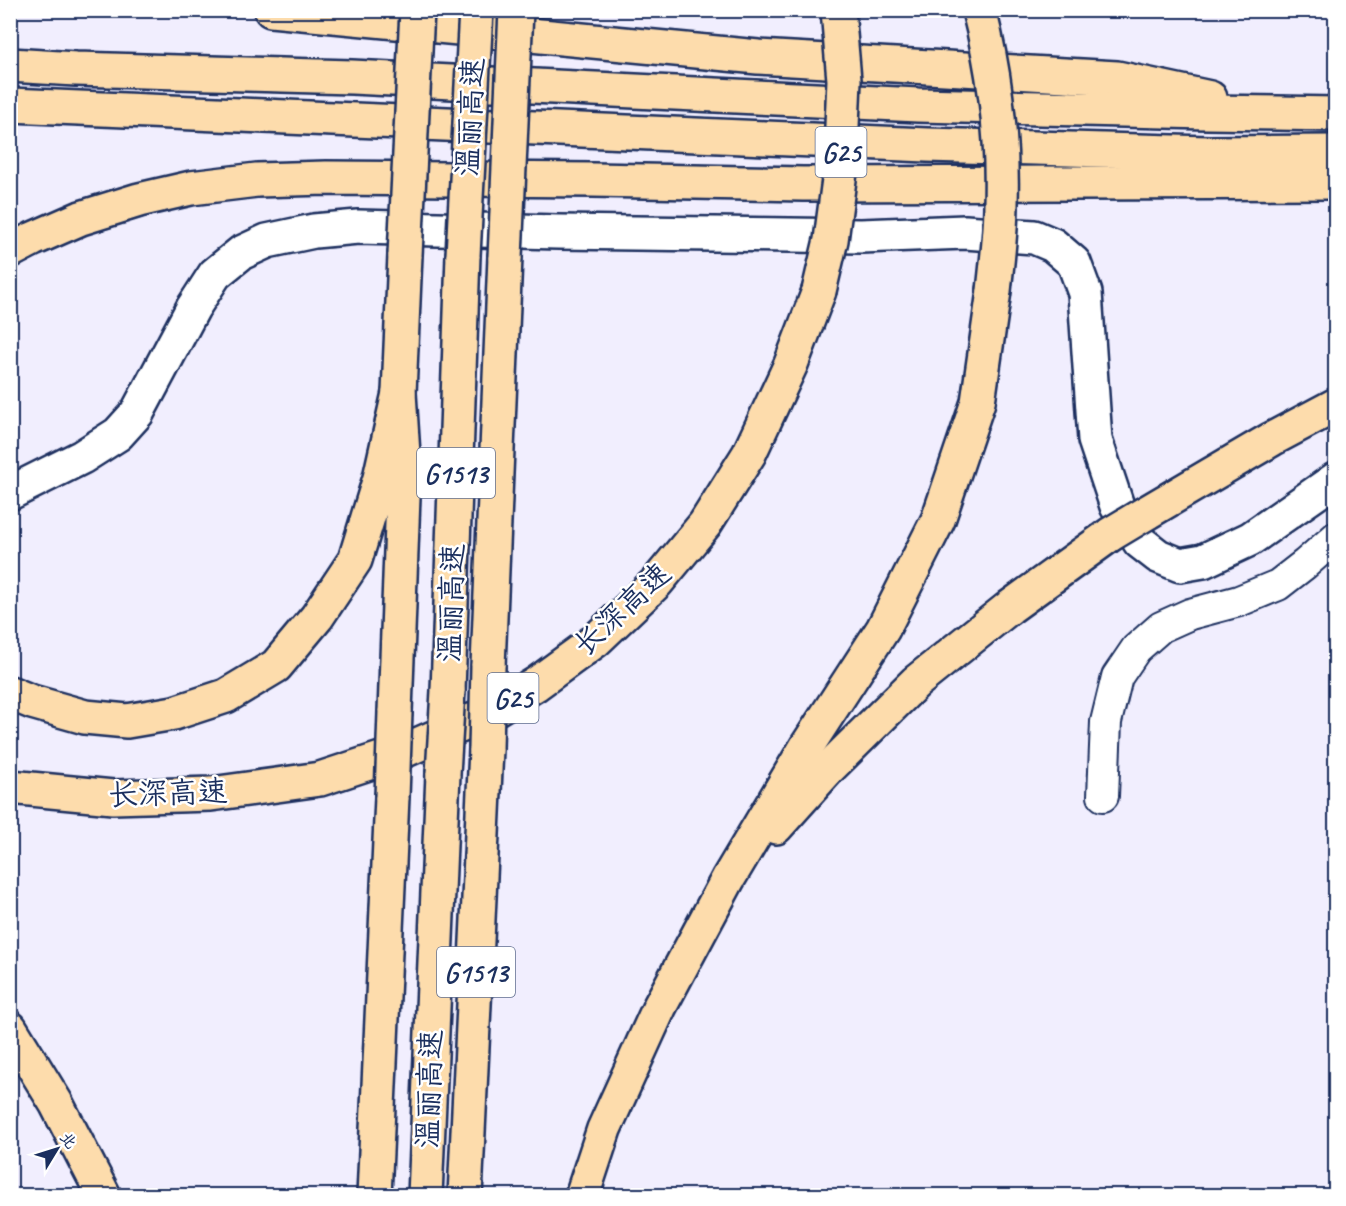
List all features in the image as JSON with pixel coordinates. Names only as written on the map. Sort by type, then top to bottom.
[{"type":"highway","points":[[271,10],[758,57],[1117,78],[1282,113]]},
{"type":"highway","points":[[374,1196],[405,470],[399,393],[417,10]]},
{"type":"highway","name":"温丽高速","points":[[425,1196],[448,691],[463,255],[476,10]]},
{"type":"highway","name":"温丽高速","points":[[465,1196],[516,10]]},
{"type":"highway","name":"长深高速","points":[[10,787],[113,797],[211,794],[321,779],[399,753],[487,714],[536,684],[595,641],[657,582],[705,524],[748,454],[791,364],[819,291],[831,240],[840,172],[844,80],[838,10]]},
{"type":"highway","points":[[582,1196],[604,1129],[656,1016],[728,879],[807,746],[883,629],[938,520],[978,402],[994,291],[1001,203],[999,125],[989,48],[979,10]]},
{"type":"highway","points":[[10,65],[352,77],[918,105],[1335,114]]},
{"type":"highway","points":[[10,105],[927,145],[1208,153],[1335,152]]},
{"type":"highway","points":[[10,251],[81,218],[139,200],[191,188],[257,180],[581,179],[803,184],[1335,182]]},
{"type":"highway","points":[[10,693],[32,702],[85,717],[127,722],[174,714],[226,696],[276,666],[317,617],[355,560],[380,478],[399,393]]},
{"type":"highway","points":[[728,879],[829,768],[916,682],[1010,608],[1111,534],[1272,439],[1335,405]]},
{"type":"highway","points":[[10,1028],[56,1103],[104,1196]]},
{"type":"street","points":[[10,492],[82,457],[118,434],[137,413],[193,308],[215,274],[241,253],[267,241],[314,231],[358,227],[861,236],[965,232],[1034,237],[1053,245],[1074,263],[1085,293],[1095,440],[1118,506],[1140,542],[1158,556],[1180,565],[1203,561],[1250,539],[1335,479]]},
{"type":"street","points":[[1103,796],[1106,722],[1117,677],[1136,649],[1161,627],[1190,615],[1239,601],[1278,585],[1335,537]]}]
